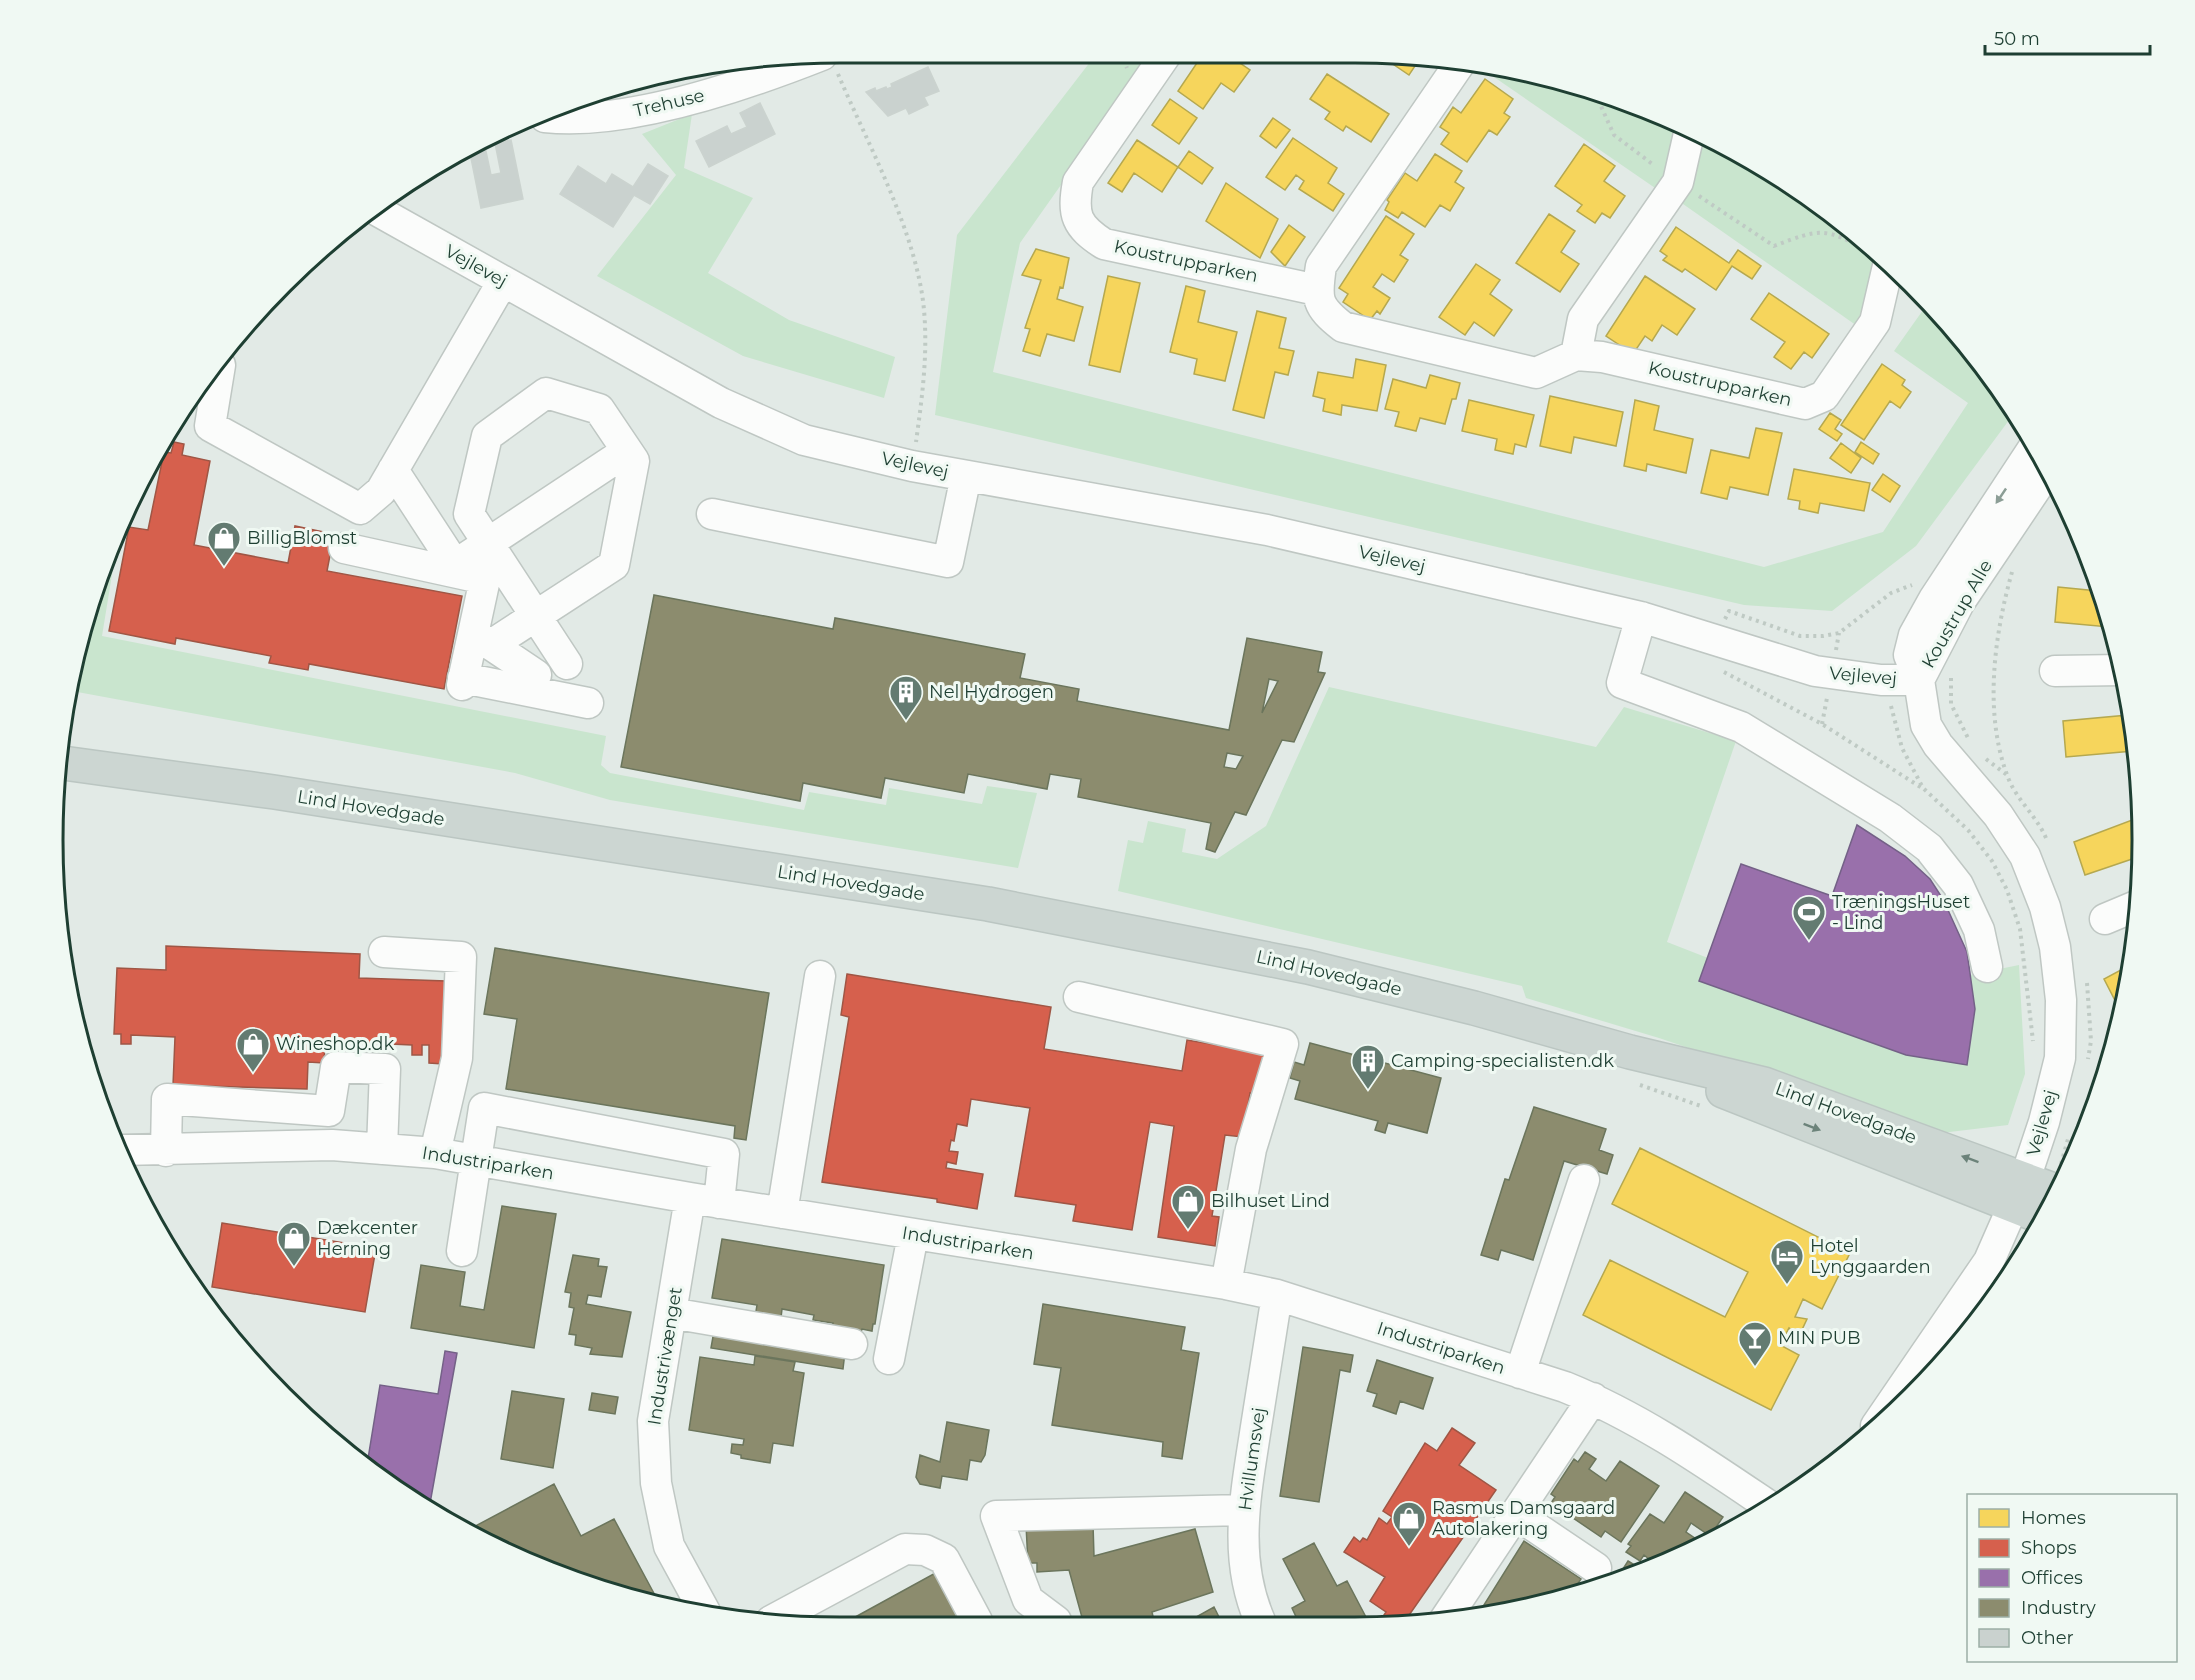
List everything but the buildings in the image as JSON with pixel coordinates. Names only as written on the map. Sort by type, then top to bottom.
[{"type":"main road","name":"Lind Hovedgade","points":[[68,764],[274,792],[988,904],[1308,967],[1474,1008],[1633,1067],[1764,1084],[2027,1201],[2046,1194]]},
{"type":"street","name":"Koustrupparken","points":[[1160,63],[1078,182],[1075,199],[1076,216],[1086,232],[1104,244],[1317,290],[1323,312],[1343,327],[1536,373],[1576,355],[1602,357],[1805,404],[1824,396],[1875,322],[1880,268]]},
{"type":"street","name":"Trehuse","points":[[553,118],[617,114],[707,95],[814,64]]},
{"type":"street","points":[[1317,290],[1321,266],[1455,70]]},
{"type":"street","points":[[1576,355],[1583,319],[1678,182],[1688,138]]},
{"type":"street","name":"Vejlevej","points":[[382,213],[721,403],[804,440],[912,466],[1267,530],[1641,617],[1815,671],[1881,680],[1918,681],[1926,725],[1938,745],[1998,815],[2025,856],[2045,908],[2055,947],[2061,1000],[2060,1058],[2027,1201],[1989,1261],[1956,1326],[1914,1378]]},
{"type":"street","points":[[218,375],[210,426],[360,509],[381,492],[503,281]]},
{"type":"street","points":[[482,639],[535,616],[614,565],[634,461],[599,409],[546,393],[487,436],[469,514],[535,616],[567,664]]},
{"type":"street","points":[[454,568],[627,451]]},
{"type":"street","name":"Koustrup Alle","points":[[1918,681],[1909,655],[1914,635],[1934,598],[2034,464]]},
{"type":"street","name":"Koustrup Alle","points":[[1918,681],[2035,465]]},
{"type":"street","points":[[393,470],[454,568]]},
{"type":"street","points":[[712,514],[948,562],[966,476]]},
{"type":"street","points":[[344,548],[454,568],[485,579],[482,639],[462,682],[588,703]]},
{"type":"street","points":[[1641,617],[1622,683],[1741,728],[1898,824],[1929,848],[1958,885],[1979,930],[1987,967]]},
{"type":"street","points":[[482,639],[536,675]]},
{"type":"street","points":[[2055,671],[2113,670]]},
{"type":"street","points":[[2105,919],[2128,909]]},
{"type":"street","points":[[384,952],[462,957],[457,1058],[435,1153]]},
{"type":"street","points":[[782,1213],[820,976]]},
{"type":"street","points":[[1079,997],[1283,1044],[1251,1149],[1226,1284]]},
{"type":"street","points":[[165,1150],[167,1099],[329,1111],[336,1067],[386,1069],[382,1149]]},
{"type":"street","points":[[462,1251],[474,1160],[484,1108],[724,1154],[719,1203]]},
{"type":"street","name":"Industriparken","points":[[128,1150],[332,1145],[435,1153],[719,1203],[1226,1284],[1277,1295],[1593,1398],[1677,1445],[1762,1502]]},
{"type":"street","points":[[1520,1373],[1584,1180]]},
{"type":"street","name":"Industrivænget","points":[[690,1198],[653,1422],[656,1483],[669,1546],[701,1604]]},
{"type":"street","points":[[889,1359],[914,1234]]},
{"type":"street","name":"Hvillumsvej","points":[[1258,1617],[1251,1601],[1243,1562],[1243,1510],[1277,1295]]},
{"type":"street","points":[[672,1313],[852,1344]]},
{"type":"street","points":[[1451,1610],[1593,1398]]},
{"type":"street","points":[[1051,1617],[1028,1600],[996,1516],[1243,1510]]},
{"type":"street","points":[[1516,1514],[1596,1568]]},
{"type":"street","points":[[783,1614],[905,1549],[925,1550],[944,1559],[975,1617]]},
{"type":"path","points":[[830,63],[909,239],[924,309],[926,369],[912,466]]},
{"type":"path","points":[[1599,102],[1614,135],[1678,182],[1774,246],[1812,231],[1836,233],[1847,240]]},
{"type":"path","points":[[1923,788],[1777,699],[1708,666],[1715,640],[1729,611],[1800,636],[1823,636],[1839,633],[1891,593],[1914,585],[1934,598]]},
{"type":"path","points":[[1952,670],[1951,704],[1960,727],[1974,746]]},
{"type":"path","points":[[1981,755],[2008,776]]},
{"type":"path","points":[[1633,1067],[1702,1107]]},
{"type":"green space","points":[[1089,63],[1147,63],[1020,243],[993,372],[1764,567],[1883,532],[1968,403],[1894,351],[1923,311],[1971,367],[2009,421],[1916,546],[1832,611],[1744,605],[935,415],[957,235]]},
{"type":"green space","points":[[1492,76],[1556,89],[1605,104],[1678,134],[1666,177],[1658,190]]},
{"type":"green space","points":[[692,114],[684,168],[753,198],[708,273],[789,320],[895,357],[884,398],[743,356],[597,276],[676,175],[642,134]]},
{"type":"green space","points":[[1699,143],[1787,194],[1828,224],[1881,269],[1860,328],[1673,197]]},
{"type":"green space","points":[[114,565],[102,636],[606,736],[601,765],[610,773],[804,810],[809,792],[886,805],[889,788],[982,804],[987,786],[1037,793],[1018,868],[610,800],[515,773],[77,692],[89,639]]},
{"type":"green space","points":[[1329,687],[1596,747],[1624,707],[1736,741],[1667,942],[1708,958],[1699,981],[1906,1055],[1967,1065],[1975,1009],[1970,975],[2019,965],[2025,1074],[2008,1125],[1941,1133],[1659,1038],[1526,998],[1522,986],[1118,891],[1128,840],[1143,843],[1148,821],[1186,829],[1182,852],[1217,859],[1266,826]]},
{"type":"place","name":"BilligBlomst","points":[[224,567]]},
{"type":"place","name":"Nel Hydrogen","points":[[906,721]]},
{"type":"place","name":"TræningsHuset - Lind","points":[[1809,941]]},
{"type":"place","name":"Wineshop.dk","points":[[253,1073]]},
{"type":"place","name":"Camping-specialisten.dk","points":[[1368,1090]]},
{"type":"place","name":"Bilhuset Lind","points":[[1188,1230]]},
{"type":"place","name":"Dækcenter Herning","points":[[294,1267]]},
{"type":"place","name":"Hotel Lynggaarden","points":[[1787,1285]]},
{"type":"place","name":"MIN PUB","points":[[1755,1367]]},
{"type":"place","name":"Rasmus Damsgaard Autolakering","points":[[1409,1547]]}]
